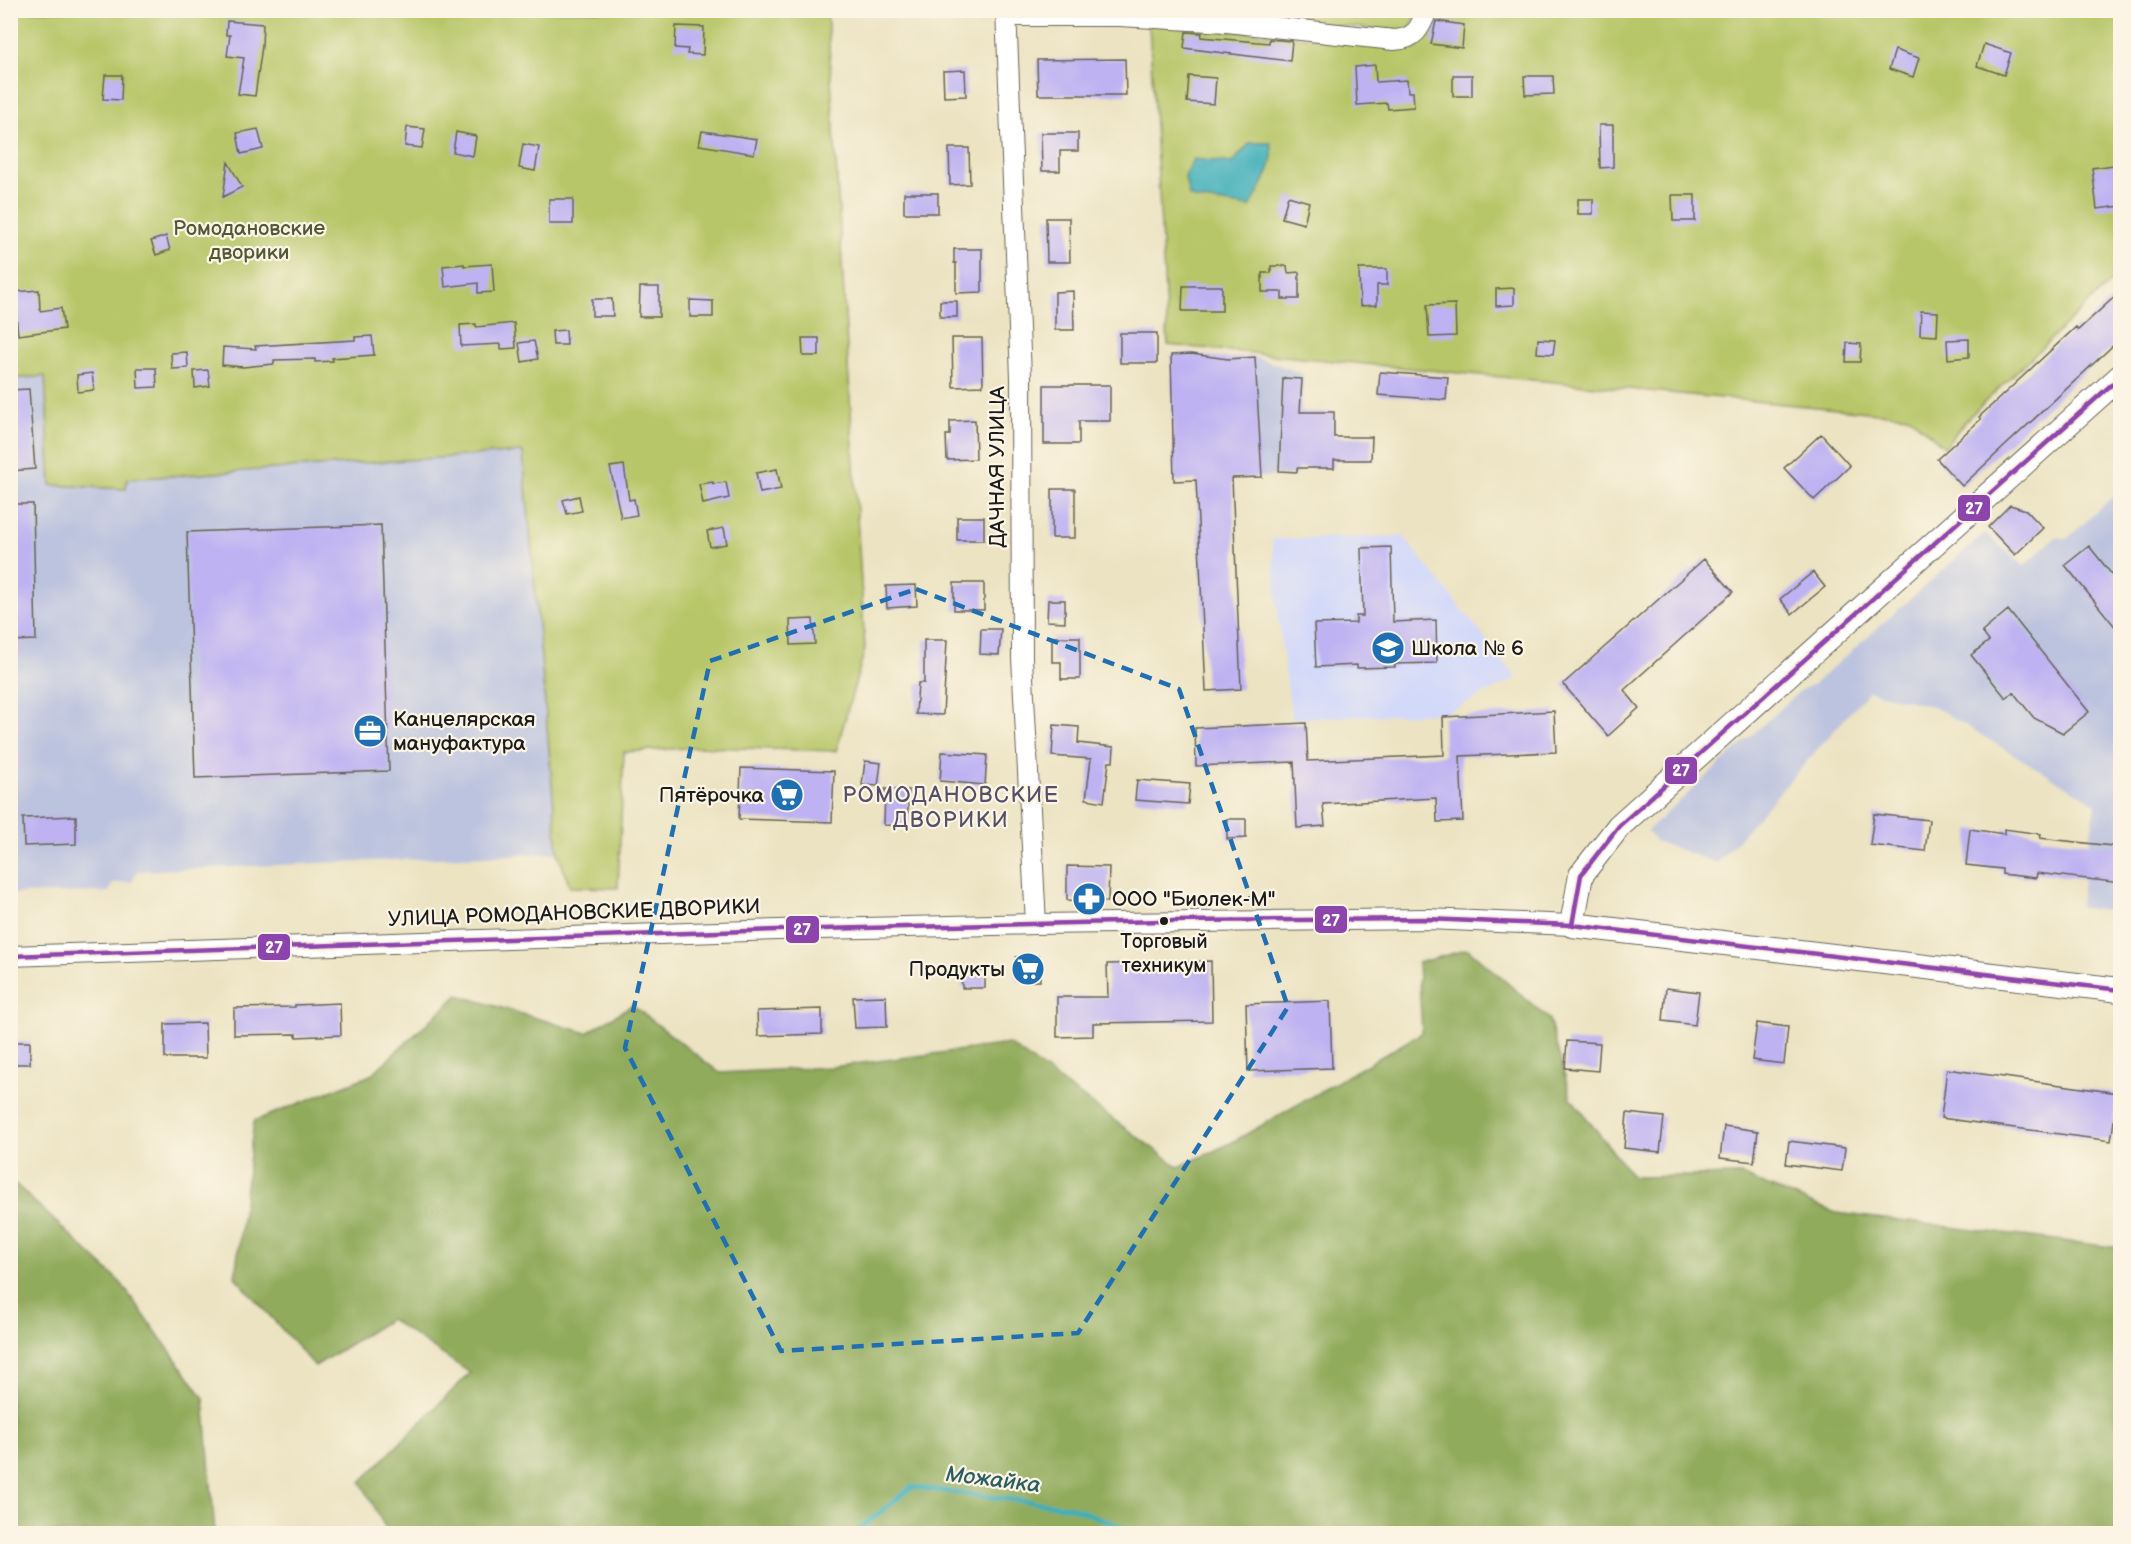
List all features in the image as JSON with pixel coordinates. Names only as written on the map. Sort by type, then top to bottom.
[{"type":"main road","points":[[2121,377],[1619,826],[1581,875],[1572,925],[2121,990]]},
{"type":"street","points":[[1006,13],[1227,22],[1394,40],[1407,39],[1418,29],[1427,10]]},
{"type":"street","name":"ДАЧНАЯ УЛИЦА","points":[[1006,13],[1021,377],[1022,658],[1036,924]]},
{"type":"street","name":"УЛИЦА РОМОДАНОВСКИЕ ДВОРИКИ","points":[[10,956],[1036,924],[1427,919],[1572,925]]},
{"type":"highlighted area","points":[[916,589],[1179,689],[1288,1007],[1078,1333],[781,1351],[625,1048],[710,661]]},
{"type":"shaded area","points":[[1191,354],[1228,359],[1255,357],[1303,374],[1297,475],[1174,481],[1171,355]]},
{"type":"shaded area","points":[[45,376],[51,484],[126,488],[127,479],[523,452],[558,853],[137,871],[132,882],[113,883],[109,892],[11,894],[11,379]]},
{"type":"shaded area","points":[[2120,490],[2120,913],[2079,907],[2096,804],[1935,707],[1869,691],[1717,863],[1655,841],[1647,831],[1801,690],[1814,684],[1985,533],[2024,566],[2056,537],[2067,539]]},
{"type":"shaded area","name":"Школа № 6","points":[[1403,536],[1517,678],[1446,713],[1292,719],[1278,619],[1272,539]]},
{"type":"green space","name":"Ромодановские дворики","points":[[11,11],[827,11],[865,649],[836,751],[702,747],[624,752],[618,888],[570,887],[558,853],[523,452],[127,479],[126,489],[51,485],[45,376],[11,379]]},
{"type":"green space","points":[[1190,11],[1417,11],[1412,26],[1404,32]]},
{"type":"green space","points":[[1435,11],[2120,11],[2120,273],[1968,418],[1944,447],[1909,416],[1168,345],[1149,24],[1373,43],[1416,49]]},
{"type":"green space","points":[[1468,949],[1549,1019],[1571,1098],[1633,1177],[1741,1175],[1836,1213],[2120,1248],[2120,1533],[388,1533],[361,1482],[470,1373],[390,1319],[315,1366],[235,1277],[254,1121],[371,1075],[458,995],[587,1033],[632,1005],[720,1073],[832,1067],[1009,1044],[1179,1167],[1231,1143],[1422,1033],[1418,963]]},
{"type":"green space","points":[[10,1179],[120,1282],[204,1398],[215,1533],[11,1533]]},
{"type":"water","points":[[1250,143],[1271,143],[1272,159],[1250,207],[1189,196],[1185,177],[1193,159],[1232,163]]},
{"type":"building","points":[[227,21],[263,24],[255,96],[238,94],[244,58],[227,56],[230,35],[226,35]]},
{"type":"building","points":[[1436,21],[1464,25],[1462,48],[1431,44]]},
{"type":"building","points":[[676,26],[704,27],[703,55],[687,54],[688,49],[675,48]]},
{"type":"building","points":[[1186,32],[1202,33],[1201,37],[1269,43],[1269,39],[1292,41],[1290,61],[1184,48]]},
{"type":"building","points":[[1984,44],[2011,53],[2004,75],[1977,66]]},
{"type":"building","points":[[1895,50],[1919,58],[1913,77],[1889,69]]},
{"type":"building","points":[[1125,59],[1126,95],[1038,95],[1037,60]]},
{"type":"building","points":[[1375,65],[1376,82],[1407,80],[1408,92],[1413,92],[1414,107],[1388,109],[1387,103],[1357,105],[1355,67]]},
{"type":"building","points":[[965,70],[966,96],[944,97],[943,71]]},
{"type":"building","points":[[105,75],[122,75],[121,100],[103,99]]},
{"type":"building","points":[[1453,75],[1472,75],[1472,96],[1453,96]]},
{"type":"building","points":[[1189,76],[1216,78],[1214,104],[1187,102]]},
{"type":"building","points":[[1524,76],[1553,76],[1554,94],[1525,95]]},
{"type":"building","points":[[1599,125],[1613,125],[1613,167],[1600,168]]},
{"type":"building","points":[[407,127],[425,129],[422,148],[405,146]]},
{"type":"building","points":[[258,129],[263,149],[241,154],[237,133]]},
{"type":"building","points":[[702,131],[757,139],[754,154],[699,145]]},
{"type":"building","points":[[456,132],[476,136],[473,156],[453,152]]},
{"type":"building","points":[[1041,133],[1078,133],[1078,151],[1060,151],[1060,171],[1042,171]]},
{"type":"building","points":[[523,144],[539,147],[535,171],[519,168]]},
{"type":"building","points":[[949,148],[969,148],[970,184],[950,185]]},
{"type":"building","points":[[228,162],[242,187],[223,197]]},
{"type":"building","points":[[2121,164],[2121,206],[2097,209],[2092,168]]},
{"type":"building","points":[[904,193],[938,193],[938,213],[904,213]]},
{"type":"building","points":[[1672,195],[1695,195],[1695,221],[1673,221]]},
{"type":"building","points":[[1288,196],[1309,202],[1304,224],[1282,218]]},
{"type":"building","points":[[549,199],[573,199],[573,224],[549,224]]},
{"type":"building","points":[[1578,199],[1593,199],[1593,214],[1578,214]]},
{"type":"building","points":[[1046,218],[1069,218],[1070,262],[1047,262]]},
{"type":"building","points":[[166,236],[170,250],[156,255],[151,241]]},
{"type":"building","points":[[954,249],[982,249],[982,292],[956,293]]},
{"type":"building","points":[[464,264],[464,266],[492,264],[494,292],[478,293],[478,283],[445,287],[443,266]]},
{"type":"building","points":[[1271,266],[1287,266],[1288,273],[1299,272],[1299,299],[1282,299],[1282,292],[1262,292],[1262,273],[1271,273]]},
{"type":"building","points":[[1359,269],[1387,269],[1387,285],[1377,285],[1377,305],[1360,306]]},
{"type":"building","points":[[1183,286],[1222,286],[1222,311],[1182,311]]},
{"type":"building","points":[[640,287],[659,287],[659,317],[639,317]]},
{"type":"building","points":[[1514,288],[1514,305],[1496,306],[1496,289]]},
{"type":"building","points":[[39,290],[40,311],[61,308],[64,329],[18,335],[14,292]]},
{"type":"building","points":[[1073,291],[1074,330],[1055,330],[1055,292]]},
{"type":"building","points":[[2121,291],[2121,338],[1962,486],[1937,459],[2076,327],[2078,330]]},
{"type":"building","points":[[592,299],[612,299],[613,316],[592,316]]},
{"type":"building","points":[[690,300],[713,301],[713,317],[690,317]]},
{"type":"building","points":[[940,301],[957,301],[957,317],[940,317]]},
{"type":"building","points":[[1455,304],[1456,336],[1429,337],[1427,305]]},
{"type":"building","points":[[1921,311],[1938,312],[1937,336],[1920,335]]},
{"type":"building","points":[[514,323],[516,348],[501,349],[501,344],[461,346],[460,325],[476,324],[476,327]]},
{"type":"building","points":[[566,330],[567,345],[553,345],[552,331]]},
{"type":"building","points":[[1120,333],[1157,333],[1157,363],[1120,363]]},
{"type":"building","points":[[372,336],[374,355],[332,358],[333,361],[315,362],[315,359],[274,360],[274,364],[243,367],[222,365],[223,347],[256,349],[255,346],[355,340],[355,337]]},
{"type":"building","points":[[802,338],[819,338],[819,356],[803,356]]},
{"type":"building","points":[[952,338],[982,338],[983,386],[953,387]]},
{"type":"building","points":[[1538,339],[1555,340],[1553,354],[1537,353]]},
{"type":"building","points":[[1969,339],[1969,357],[1948,359],[1947,340]]},
{"type":"building","points":[[534,341],[538,359],[522,362],[519,343]]},
{"type":"building","points":[[1847,343],[1861,344],[1860,362],[1846,362]]},
{"type":"building","points":[[187,352],[188,368],[172,369],[171,353]]},
{"type":"building","points":[[1191,354],[1228,359],[1255,357],[1262,477],[1232,478],[1241,689],[1206,691],[1196,480],[1174,481],[1171,355]]},
{"type":"building","points":[[137,368],[156,368],[157,387],[138,388]]},
{"type":"building","points":[[208,370],[210,386],[195,388],[194,371]]},
{"type":"building","points":[[1380,372],[1448,377],[1446,400],[1378,395]]},
{"type":"building","points":[[92,373],[94,390],[78,392],[77,375]]},
{"type":"building","points":[[1283,378],[1302,379],[1300,412],[1334,412],[1334,437],[1372,437],[1371,460],[1334,460],[1334,468],[1297,468],[1297,472],[1279,471]]},
{"type":"building","points":[[1044,385],[1110,385],[1110,421],[1079,421],[1079,444],[1044,444]]},
{"type":"building","points":[[29,389],[35,469],[10,471],[10,390]]},
{"type":"building","points":[[975,420],[976,459],[947,460],[946,435],[950,435],[950,421]]},
{"type":"building","points":[[1821,434],[1850,466],[1814,500],[1784,468]]},
{"type":"building","points":[[624,465],[629,500],[634,499],[637,515],[621,518],[610,467]]},
{"type":"building","points":[[777,469],[781,489],[760,493],[756,473]]},
{"type":"building","points":[[713,482],[713,484],[726,482],[729,498],[703,504],[699,484]]},
{"type":"building","points":[[1052,489],[1075,489],[1075,538],[1052,538]]},
{"type":"building","points":[[579,496],[582,511],[567,514],[563,500]]},
{"type":"building","points":[[10,504],[33,504],[36,640],[10,641]]},
{"type":"building","points":[[2010,505],[2026,510],[2043,528],[2015,555],[1988,527]]},
{"type":"building","points":[[957,517],[984,517],[984,540],[957,540]]},
{"type":"building","points":[[381,525],[389,771],[195,778],[187,532]]},
{"type":"building","points":[[724,528],[727,544],[710,547],[707,531]]},
{"type":"building","points":[[2089,546],[2121,586],[2121,634],[2065,565]]},
{"type":"building","points":[[1391,547],[1393,622],[1436,620],[1437,663],[1395,664],[1395,667],[1357,668],[1357,665],[1316,667],[1314,624],[1356,623],[1356,616],[1363,616],[1361,548]]},
{"type":"building","points":[[1704,559],[1733,592],[1624,690],[1639,708],[1608,736],[1563,684]]},
{"type":"building","points":[[1813,572],[1825,587],[1792,614],[1780,599]]},
{"type":"building","points":[[954,583],[984,583],[984,610],[954,610]]},
{"type":"building","points":[[916,585],[917,606],[887,608],[886,586]]},
{"type":"building","points":[[1048,600],[1065,600],[1065,622],[1047,621]]},
{"type":"building","points":[[2008,610],[2089,712],[2063,733],[2034,718],[2013,692],[2006,698],[1971,655],[1989,641],[1982,632]]},
{"type":"building","points":[[813,619],[815,644],[791,645],[790,620]]},
{"type":"building","points":[[981,629],[1001,629],[999,655],[980,654]]},
{"type":"building","points":[[1052,637],[1080,637],[1080,679],[1061,679],[1061,662],[1052,662]]},
{"type":"building","points":[[924,640],[947,640],[943,715],[916,714],[918,683],[924,683]]},
{"type":"building","points":[[1554,711],[1556,752],[1460,756],[1463,821],[1437,822],[1436,798],[1323,804],[1325,826],[1297,828],[1294,762],[1196,766],[1195,728],[1306,723],[1308,761],[1444,755],[1443,717]]},
{"type":"building","points":[[1054,725],[1079,727],[1078,743],[1114,747],[1113,762],[1109,762],[1104,802],[1086,799],[1091,759],[1052,756]]},
{"type":"building","points":[[942,752],[987,755],[985,785],[940,781]]},
{"type":"building","points":[[865,761],[881,763],[878,786],[862,785]]},
{"type":"building","name":"Пятёрочка","points":[[741,768],[834,771],[832,822],[739,819]]},
{"type":"building","points":[[1137,780],[1190,784],[1188,804],[1135,800]]},
{"type":"building","points":[[885,789],[909,790],[907,826],[884,825]]},
{"type":"building","points":[[1874,814],[1929,820],[1925,851],[1870,845]]},
{"type":"building","points":[[76,816],[76,844],[24,846],[23,818]]},
{"type":"building","points":[[1227,819],[1246,819],[1246,838],[1227,839]]},
{"type":"building","points":[[1970,829],[2004,834],[2004,829],[2041,834],[2040,838],[2121,847],[2121,883],[2037,873],[2036,878],[2002,874],[2002,869],[1966,865]]},
{"type":"building","points":[[1067,866],[1109,867],[1108,902],[1067,900]]},
{"type":"building","name":"Продукты","points":[[1039,956],[1040,981],[1017,981],[1016,957]]},
{"type":"building","points":[[1211,961],[1212,1021],[1093,1023],[1093,1036],[1057,1037],[1057,997],[1108,997],[1107,964]]},
{"type":"building","points":[[961,971],[985,971],[985,988],[962,988]]},
{"type":"building","points":[[1666,988],[1699,992],[1695,1025],[1663,1021]]},
{"type":"building","points":[[886,996],[887,1027],[855,1028],[853,997]]},
{"type":"building","points":[[1330,1001],[1332,1068],[1248,1071],[1246,1004]]},
{"type":"building","points":[[340,1003],[341,1035],[296,1037],[296,1034],[234,1035],[234,1008],[295,1007],[295,1005]]},
{"type":"building","points":[[822,1009],[822,1034],[758,1036],[757,1011]]},
{"type":"building","points":[[205,1023],[206,1058],[165,1058],[165,1024]]},
{"type":"building","points":[[1757,1023],[1788,1027],[1784,1064],[1752,1060]]},
{"type":"building","points":[[1567,1041],[1600,1043],[1598,1071],[1565,1068]]},
{"type":"building","points":[[10,1042],[30,1042],[30,1064],[10,1064]]},
{"type":"building","points":[[1947,1069],[2118,1093],[2111,1141],[1941,1118]]},
{"type":"building","points":[[1627,1113],[1664,1117],[1660,1152],[1624,1148]]},
{"type":"building","points":[[1724,1126],[1758,1131],[1754,1162],[1720,1158]]},
{"type":"building","points":[[1789,1141],[1845,1148],[1842,1171],[1786,1164]]},
{"type":"waterway","name":"Можайка","points":[[853,1534],[912,1487],[1071,1507],[1140,1534]]},
{"type":"transit line","name":"27","points":[[1572,925],[1581,875],[1619,826],[2120,377]]},
{"type":"transit line","name":"27","points":[[10,956],[777,930],[1164,921],[1427,919],[1572,925],[2120,990]]},
{"type":"place","name":"Школа № 6","points":[[1388,648]]},
{"type":"place","name":"Канцелярская мануфактура","points":[[370,731]]},
{"type":"place","name":"Пятёрочка","points":[[787,795]]},
{"type":"place","name":"ООО \"Биолек-М\"","points":[[1089,899]]},
{"type":"place","name":"Торговый техникум","points":[[1164,921]]},
{"type":"place","name":"Продукты","points":[[1028,969]]},
{"type":"district","name":"РОМОДАНОВСКИЕ ДВОРИКИ","points":[[951,808]]}]
